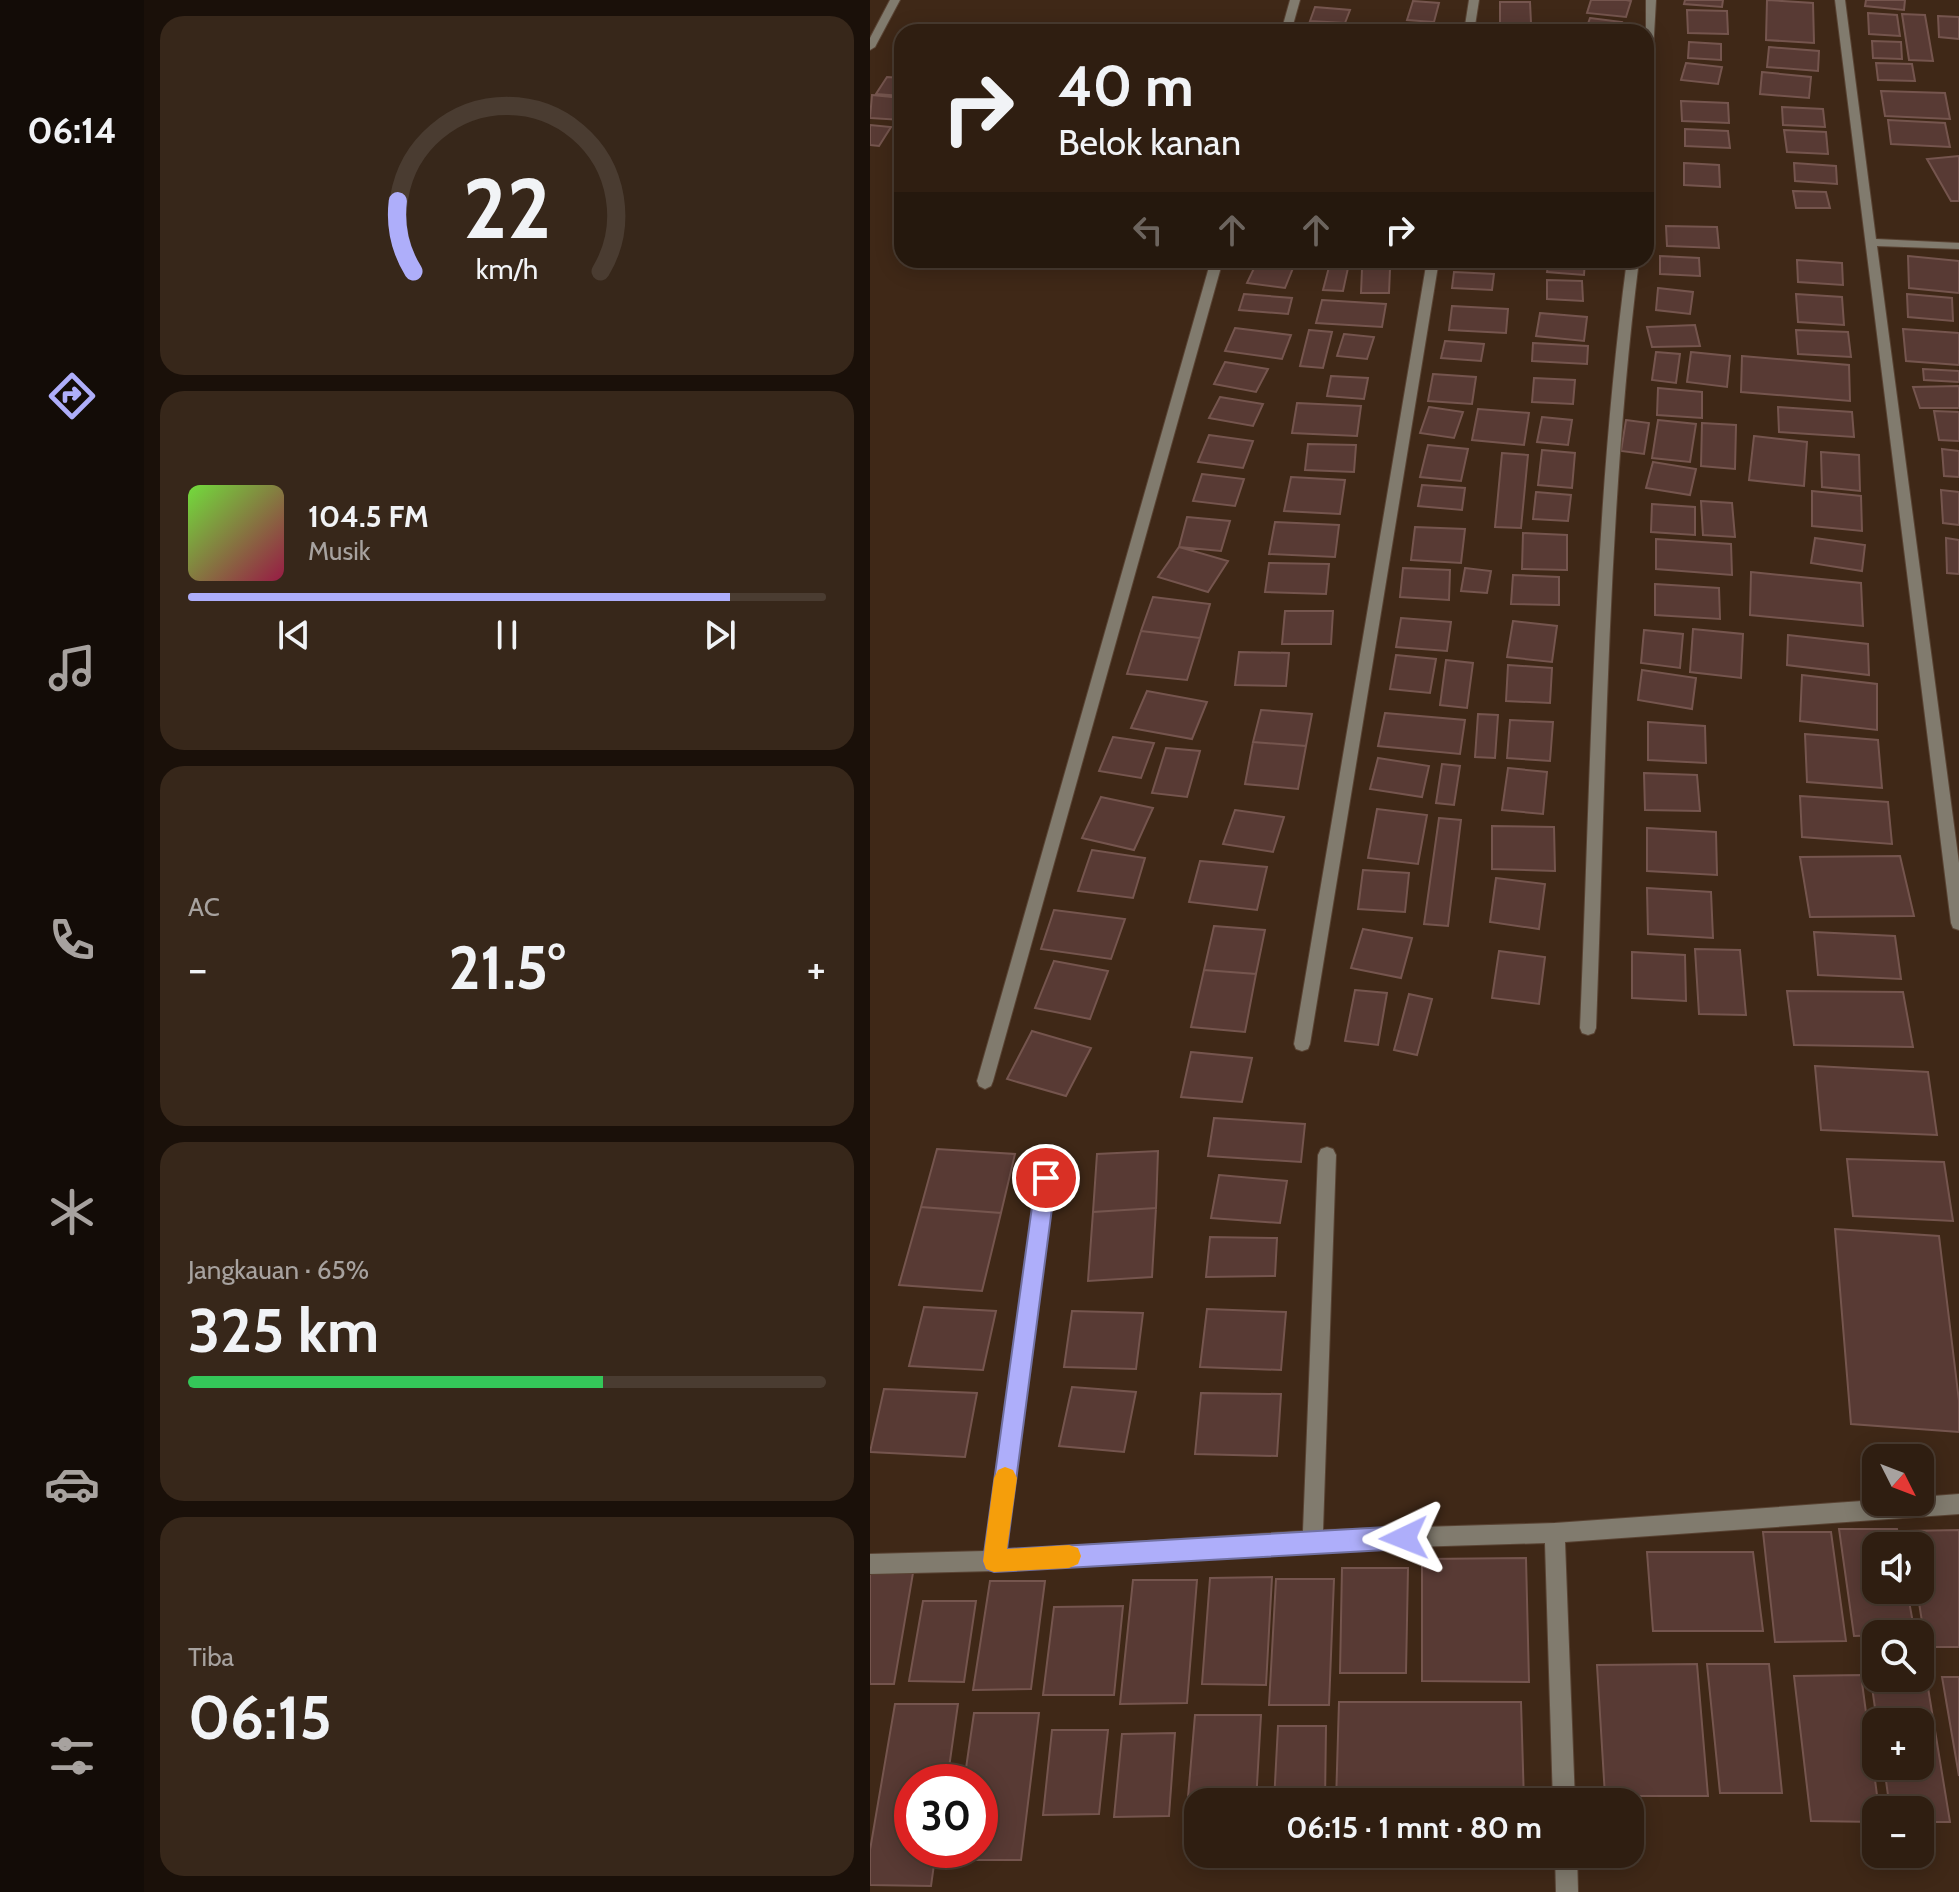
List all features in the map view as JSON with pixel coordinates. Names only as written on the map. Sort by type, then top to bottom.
[{"type":"street","points":[[870,47],[895,0]]},
{"type":"street","points":[[1288,24],[1295,0]]},
{"type":"street","points":[[1470,24],[1474,0]]},
{"type":"street","points":[[1650,24],[1651,0]]},
{"type":"street","points":[[1840,0],[1959,923]]},
{"type":"street","points":[[1872,242],[1959,246]]},
{"type":"street","points":[[985,1081],[1215,268]]},
{"type":"street","points":[[1302,1044],[1432,268]]},
{"type":"street","points":[[1588,1028],[1610,488],[1632,268]]},
{"type":"street","points":[[1313,1540],[1327,1155]]},
{"type":"street","points":[[994,1561],[1046,1178]]},
{"type":"street","points":[[870,1564],[994,1561],[1313,1540],[1555,1533],[1959,1504]]},
{"type":"street","points":[[1555,1533],[1564,1788]]},
{"type":"street","points":[[1566,1868],[1567,1892]]},
{"type":"building","points":[[1591,0],[1631,1],[1626,17],[1587,13]]},
{"type":"building","points":[[1685,0],[1723,0],[1722,7],[1684,4]]},
{"type":"building","points":[[1767,0],[1813,3],[1814,43],[1766,40]]},
{"type":"building","points":[[1866,0],[1905,0],[1904,10],[1865,6]]},
{"type":"building","points":[[1413,1],[1439,3],[1434,22],[1407,20]]},
{"type":"building","points":[[1500,2],[1530,2],[1531,23],[1500,23]]},
{"type":"building","points":[[1315,7],[1350,10],[1345,23],[1310,21]]},
{"type":"building","points":[[1687,10],[1727,11],[1728,34],[1688,33]]},
{"type":"building","points":[[1868,13],[1897,15],[1900,36],[1869,34]]},
{"type":"building","points":[[1902,14],[1925,15],[1933,61],[1909,60]]},
{"type":"building","points":[[1938,16],[1959,17],[1959,39],[1939,37]]},
{"type":"building","points":[[1590,18],[1622,22],[1621,24],[1588,24]]},
{"type":"building","points":[[1872,41],[1901,42],[1902,59],[1873,58]]},
{"type":"building","points":[[1689,42],[1721,44],[1721,60],[1688,58]]},
{"type":"building","points":[[1769,47],[1819,51],[1818,71],[1767,67]]},
{"type":"building","points":[[1686,63],[1722,67],[1718,84],[1681,80]]},
{"type":"building","points":[[1876,63],[1912,64],[1915,81],[1878,80]]},
{"type":"building","points":[[1762,72],[1811,77],[1809,98],[1760,94]]},
{"type":"building","points":[[887,77],[894,77],[894,95],[876,94]]},
{"type":"building","points":[[1881,91],[1945,93],[1950,119],[1885,116]]},
{"type":"building","points":[[872,95],[894,97],[894,120],[870,118]]},
{"type":"building","points":[[1681,101],[1728,103],[1729,123],[1682,121]]},
{"type":"building","points":[[1782,107],[1823,109],[1825,127],[1783,125]]},
{"type":"building","points":[[1888,120],[1945,123],[1950,147],[1891,144]]},
{"type":"building","points":[[870,125],[891,127],[879,146],[870,145]]},
{"type":"building","points":[[1685,129],[1728,131],[1730,148],[1685,146]]},
{"type":"building","points":[[1784,130],[1826,132],[1828,154],[1787,152]]},
{"type":"building","points":[[1959,156],[1959,201],[1951,201],[1927,159]]},
{"type":"building","points":[[1684,163],[1719,165],[1720,187],[1684,185]]},
{"type":"building","points":[[1794,163],[1836,166],[1837,184],[1795,181]]},
{"type":"building","points":[[1793,191],[1826,192],[1830,208],[1796,208]]},
{"type":"building","points":[[1666,226],[1717,227],[1719,248],[1667,246]]},
{"type":"building","points":[[1660,256],[1699,258],[1700,276],[1660,274]]},
{"type":"building","points":[[1908,256],[1959,261],[1959,293],[1909,288]]},
{"type":"building","points":[[1797,260],[1842,263],[1843,285],[1798,282]]},
{"type":"building","points":[[1254,268],[1293,268],[1285,288],[1247,283]]},
{"type":"building","points":[[1329,268],[1348,268],[1343,291],[1323,290]]},
{"type":"building","points":[[1548,268],[1584,268],[1584,275],[1547,272]]},
{"type":"building","points":[[1362,269],[1390,269],[1389,293],[1361,293]]},
{"type":"building","points":[[1454,272],[1494,274],[1492,290],[1452,288]]},
{"type":"building","points":[[1547,280],[1582,281],[1583,301],[1547,299]]},
{"type":"building","points":[[1658,288],[1693,292],[1690,314],[1656,310]]},
{"type":"building","points":[[1244,294],[1292,298],[1288,314],[1239,310]]},
{"type":"building","points":[[1796,294],[1842,297],[1844,325],[1798,322]]},
{"type":"building","points":[[1907,294],[1952,298],[1953,321],[1908,317]]},
{"type":"building","points":[[1322,300],[1386,304],[1382,327],[1316,323]]},
{"type":"building","points":[[1452,306],[1508,309],[1506,333],[1449,330]]},
{"type":"building","points":[[1540,313],[1587,317],[1584,341],[1536,336]]},
{"type":"building","points":[[1695,325],[1700,346],[1652,347],[1647,327]]},
{"type":"building","points":[[1235,328],[1291,335],[1282,359],[1225,351]]},
{"type":"building","points":[[1903,329],[1959,333],[1959,365],[1906,361]]},
{"type":"building","points":[[1309,330],[1332,332],[1323,368],[1300,366]]},
{"type":"building","points":[[1796,330],[1848,332],[1851,357],[1798,354]]},
{"type":"building","points":[[1344,334],[1374,337],[1367,359],[1337,356]]},
{"type":"building","points":[[1445,341],[1484,344],[1481,361],[1441,358]]},
{"type":"building","points":[[1533,343],[1588,346],[1587,364],[1532,361]]},
{"type":"building","points":[[1656,352],[1680,354],[1676,383],[1652,380]]},
{"type":"building","points":[[1691,352],[1730,356],[1727,387],[1687,382]]},
{"type":"building","points":[[1742,356],[1849,365],[1850,401],[1741,392]]},
{"type":"building","points":[[1225,362],[1268,369],[1256,392],[1214,384]]},
{"type":"building","points":[[1923,369],[1959,371],[1959,382],[1924,380]]},
{"type":"building","points":[[1433,374],[1476,377],[1472,404],[1428,401]]},
{"type":"building","points":[[1331,376],[1368,378],[1364,399],[1327,396]]},
{"type":"building","points":[[1534,378],[1575,380],[1573,404],[1532,402]]},
{"type":"building","points":[[1959,386],[1959,408],[1920,408],[1913,387]]},
{"type":"building","points":[[1658,388],[1702,392],[1702,418],[1657,415]]},
{"type":"building","points":[[1220,397],[1263,404],[1253,426],[1209,418]]},
{"type":"building","points":[[1297,403],[1361,406],[1357,436],[1292,433]]},
{"type":"building","points":[[1429,407],[1463,412],[1454,438],[1420,433]]},
{"type":"building","points":[[1778,407],[1852,412],[1854,437],[1779,432]]},
{"type":"building","points":[[1478,409],[1529,413],[1524,445],[1472,440]]},
{"type":"building","points":[[1934,411],[1959,412],[1959,441],[1939,440]]},
{"type":"building","points":[[1542,417],[1572,420],[1568,445],[1537,442]]},
{"type":"building","points":[[1626,420],[1649,423],[1644,454],[1621,451]]},
{"type":"building","points":[[1658,420],[1696,424],[1690,462],[1652,458]]},
{"type":"building","points":[[1702,423],[1736,425],[1735,469],[1701,466]]},
{"type":"building","points":[[1209,435],[1253,441],[1243,468],[1198,462]]},
{"type":"building","points":[[1754,436],[1807,442],[1804,486],[1749,480]]},
{"type":"building","points":[[1308,444],[1356,445],[1354,472],[1305,470]]},
{"type":"building","points":[[1428,445],[1468,449],[1461,481],[1420,477]]},
{"type":"building","points":[[1942,449],[1959,451],[1959,477],[1944,476]]},
{"type":"building","points":[[1542,450],[1575,453],[1572,488],[1538,485]]},
{"type":"building","points":[[1821,452],[1859,455],[1860,491],[1822,487]]},
{"type":"building","points":[[1502,453],[1528,455],[1521,528],[1495,527]]},
{"type":"building","points":[[1653,462],[1696,469],[1690,495],[1646,488]]},
{"type":"building","points":[[1202,474],[1244,479],[1235,506],[1193,501]]},
{"type":"building","points":[[1291,477],[1345,480],[1340,514],[1284,511]]},
{"type":"building","points":[[1422,485],[1465,488],[1462,510],[1418,506]]},
{"type":"building","points":[[1941,490],[1959,492],[1959,525],[1943,523]]},
{"type":"building","points":[[1812,491],[1861,496],[1862,531],[1812,526]]},
{"type":"building","points":[[1536,492],[1571,495],[1568,521],[1533,519]]},
{"type":"building","points":[[1701,501],[1732,503],[1735,537],[1703,535]]},
{"type":"building","points":[[1652,504],[1695,507],[1695,535],[1651,532]]},
{"type":"building","points":[[1187,517],[1230,521],[1221,551],[1179,547]]},
{"type":"building","points":[[1275,522],[1339,525],[1335,557],[1269,554]]},
{"type":"building","points":[[1415,527],[1465,529],[1461,563],[1411,560]]},
{"type":"building","points":[[1523,533],[1567,535],[1567,570],[1522,569]]},
{"type":"building","points":[[1815,538],[1865,545],[1862,571],[1811,563]]},
{"type":"building","points":[[1946,538],[1959,540],[1959,574],[1947,573]]},
{"type":"building","points":[[1656,539],[1731,544],[1732,575],[1656,569]]},
{"type":"building","points":[[1179,547],[1228,561],[1208,592],[1158,577]]},
{"type":"building","points":[[1269,563],[1329,564],[1326,594],[1265,592]]},
{"type":"building","points":[[1403,568],[1450,570],[1449,600],[1400,597]]},
{"type":"building","points":[[1465,568],[1491,571],[1487,593],[1461,591]]},
{"type":"building","points":[[1751,572],[1861,583],[1863,626],[1750,615]]},
{"type":"building","points":[[1513,575],[1559,577],[1559,605],[1511,604]]},
{"type":"building","points":[[1655,584],[1719,588],[1720,619],[1655,615]]},
{"type":"building","points":[[1153,597],[1210,604],[1200,638],[1141,631]]},
{"type":"building","points":[[1285,611],[1333,611],[1331,644],[1282,644]]},
{"type":"building","points":[[1401,618],[1451,622],[1447,651],[1396,647]]},
{"type":"building","points":[[1513,621],[1557,626],[1552,662],[1507,657]]},
{"type":"building","points":[[1693,629],[1743,634],[1741,678],[1690,672]]},
{"type":"building","points":[[1644,630],[1683,634],[1680,668],[1641,663]]},
{"type":"building","points":[[1141,631],[1200,638],[1187,680],[1127,674]]},
{"type":"building","points":[[1788,635],[1868,644],[1869,675],[1787,665]]},
{"type":"building","points":[[1239,652],[1289,653],[1286,686],[1235,685]]},
{"type":"building","points":[[1396,655],[1436,659],[1430,693],[1390,689]]},
{"type":"building","points":[[1446,660],[1473,663],[1467,708],[1440,705]]},
{"type":"building","points":[[1508,665],[1552,668],[1550,703],[1506,701]]},
{"type":"building","points":[[1642,670],[1696,678],[1692,709],[1638,700]]},
{"type":"building","points":[[1802,675],[1877,684],[1877,730],[1800,721]]},
{"type":"building","points":[[1147,691],[1207,702],[1192,739],[1131,728]]},
{"type":"building","points":[[1261,710],[1312,714],[1306,746],[1253,742]]},
{"type":"building","points":[[1385,713],[1465,720],[1460,754],[1378,746]]},
{"type":"building","points":[[1478,714],[1498,715],[1495,758],[1475,757]]},
{"type":"building","points":[[1510,720],[1553,722],[1550,761],[1507,758]]},
{"type":"building","points":[[1648,722],[1705,726],[1706,763],[1648,760]]},
{"type":"building","points":[[1805,734],[1878,740],[1882,788],[1807,782]]},
{"type":"building","points":[[1113,737],[1154,743],[1141,778],[1099,771]]},
{"type":"building","points":[[1253,742],[1306,746],[1298,789],[1245,784]]},
{"type":"building","points":[[1166,748],[1200,751],[1187,797],[1152,793]]},
{"type":"building","points":[[1378,758],[1429,766],[1422,797],[1370,789]]},
{"type":"building","points":[[1442,764],[1460,766],[1454,805],[1436,803]]},
{"type":"building","points":[[1508,768],[1547,772],[1543,814],[1502,810]]},
{"type":"building","points":[[1644,773],[1697,775],[1700,811],[1645,810]]},
{"type":"building","points":[[1800,796],[1888,802],[1892,844],[1802,837]]},
{"type":"building","points":[[1101,797],[1153,808],[1134,850],[1082,838]]},
{"type":"building","points":[[1377,809],[1427,815],[1418,864],[1368,858]]},
{"type":"building","points":[[1235,810],[1284,817],[1273,852],[1223,844]]},
{"type":"building","points":[[1439,818],[1461,820],[1448,926],[1424,924]]},
{"type":"building","points":[[1492,826],[1554,827],[1555,871],[1492,869]]},
{"type":"building","points":[[1647,828],[1716,832],[1717,875],[1647,871]]},
{"type":"building","points":[[1092,850],[1145,858],[1133,898],[1078,891]]},
{"type":"building","points":[[1900,856],[1914,916],[1810,917],[1800,857]]},
{"type":"building","points":[[1200,861],[1267,867],[1257,910],[1189,902]]},
{"type":"building","points":[[1363,870],[1409,873],[1405,912],[1358,909]]},
{"type":"building","points":[[1496,878],[1545,884],[1539,929],[1490,922]]},
{"type":"building","points":[[1647,888],[1711,892],[1713,938],[1648,934]]},
{"type":"building","points":[[1054,910],[1125,919],[1111,959],[1041,949]]},
{"type":"building","points":[[1214,926],[1265,930],[1256,974],[1204,970]]},
{"type":"building","points":[[1363,929],[1412,938],[1401,978],[1351,968]]},
{"type":"building","points":[[1814,932],[1895,936],[1901,979],[1818,975]]},
{"type":"building","points":[[1695,949],[1740,950],[1746,1015],[1699,1014]]},
{"type":"building","points":[[1499,951],[1545,957],[1539,1004],[1492,998]]},
{"type":"building","points":[[1632,952],[1685,955],[1686,1001],[1632,998]]},
{"type":"building","points":[[1054,961],[1108,971],[1090,1019],[1035,1008]]},
{"type":"building","points":[[1204,970],[1256,974],[1245,1032],[1191,1027]]},
{"type":"building","points":[[1355,990],[1387,993],[1378,1045],[1345,1041]]},
{"type":"building","points":[[1787,991],[1903,992],[1913,1047],[1794,1045]]},
{"type":"building","points":[[1409,994],[1432,999],[1417,1055],[1394,1050]]},
{"type":"building","points":[[1032,1031],[1091,1048],[1066,1096],[1007,1079]]},
{"type":"building","points":[[1191,1052],[1252,1058],[1242,1102],[1181,1097]]},
{"type":"building","points":[[1815,1066],[1928,1072],[1937,1135],[1821,1130]]},
{"type":"building","points":[[1214,1118],[1305,1124],[1301,1162],[1208,1156]]},
{"type":"building","points":[[937,1149],[1015,1154],[1001,1213],[921,1207]]},
{"type":"building","points":[[1158,1151],[1156,1208],[1093,1212],[1097,1154]]},
{"type":"building","points":[[1847,1159],[1944,1162],[1953,1221],[1853,1216]]},
{"type":"building","points":[[1219,1175],[1287,1181],[1280,1223],[1211,1218]]},
{"type":"building","points":[[921,1207],[1001,1213],[982,1291],[899,1285]]},
{"type":"building","points":[[1156,1208],[1152,1277],[1088,1281],[1093,1212]]},
{"type":"building","points":[[1835,1229],[1939,1236],[1959,1401],[1959,1432],[1851,1424]]},
{"type":"building","points":[[1210,1237],[1277,1238],[1275,1276],[1206,1277]]},
{"type":"building","points":[[924,1307],[996,1311],[983,1370],[909,1366]]},
{"type":"building","points":[[1207,1309],[1286,1312],[1281,1370],[1200,1367]]},
{"type":"building","points":[[1072,1311],[1143,1313],[1136,1369],[1064,1367]]},
{"type":"building","points":[[1072,1387],[1136,1392],[1124,1452],[1059,1446]]},
{"type":"building","points":[[884,1389],[977,1393],[965,1457],[870,1452]]},
{"type":"building","points":[[1201,1393],[1281,1394],[1277,1456],[1195,1454]]},
{"type":"building","points":[[1839,1529],[1897,1529],[1898,1532],[1862,1532],[1862,1604],[1910,1604],[1912,1620],[1862,1620],[1862,1636],[1854,1636]]},
{"type":"building","points":[[1959,1530],[1959,1647],[1934,1647],[1934,1620],[1922,1620],[1919,1604],[1934,1604],[1934,1532],[1907,1531]]},
{"type":"building","points":[[1763,1532],[1831,1532],[1846,1641],[1775,1642]]},
{"type":"building","points":[[1647,1552],[1753,1552],[1763,1631],[1653,1631]]},
{"type":"building","points":[[1526,1558],[1529,1682],[1422,1681],[1422,1559]]},
{"type":"building","points":[[1342,1568],[1408,1568],[1406,1673],[1340,1673]]},
{"type":"building","points":[[870,1573],[913,1573],[894,1684],[870,1684]]},
{"type":"building","points":[[1272,1577],[1266,1685],[1202,1684],[1210,1578]]},
{"type":"building","points":[[1276,1579],[1334,1579],[1329,1705],[1269,1705]]},
{"type":"building","points":[[1133,1580],[1197,1580],[1187,1703],[1120,1704]]},
{"type":"building","points":[[990,1581],[1045,1581],[1031,1689],[973,1690]]},
{"type":"building","points":[[923,1601],[976,1601],[964,1682],[909,1681]]},
{"type":"building","points":[[1123,1606],[1114,1695],[1043,1695],[1054,1607]]},
{"type":"building","points":[[1697,1664],[1708,1796],[1644,1796],[1644,1788],[1605,1788],[1597,1665]]},
{"type":"building","points":[[1707,1664],[1769,1664],[1782,1793],[1720,1793]]},
{"type":"building","points":[[1861,1675],[1865,1708],[1862,1708],[1862,1780],[1875,1780],[1877,1796],[1862,1796],[1862,1822],[1811,1821],[1794,1676]]},
{"type":"building","points":[[1942,1677],[1959,1677],[1959,1776]]},
{"type":"building","points":[[1873,1692],[1929,1692],[1931,1708],[1875,1708]]},
{"type":"building","points":[[1339,1702],[1521,1702],[1524,1788],[1336,1788]]},
{"type":"building","points":[[895,1704],[958,1704],[950,1764],[894,1764],[894,1868],[934,1868],[931,1886],[870,1885],[870,1850]]},
{"type":"building","points":[[974,1713],[1039,1713],[1021,1860],[998,1860],[998,1764],[967,1764]]},
{"type":"building","points":[[1195,1715],[1261,1715],[1257,1788],[1189,1788]]},
{"type":"building","points":[[1934,1724],[1950,1822],[1934,1822],[1934,1796],[1888,1796],[1886,1780],[1934,1780]]},
{"type":"building","points":[[1278,1726],[1326,1726],[1325,1788],[1275,1788]]},
{"type":"building","points":[[1052,1730],[1108,1730],[1099,1814],[1043,1815]]},
{"type":"building","points":[[1175,1733],[1169,1816],[1114,1817],[1122,1734]]},
{"type":"slow traffic","points":[[1005,1478],[994,1561],[1069,1556]]},
{"type":"route","points":[[1046,1178],[994,1561],[1313,1540],[1404,1538]]}]
